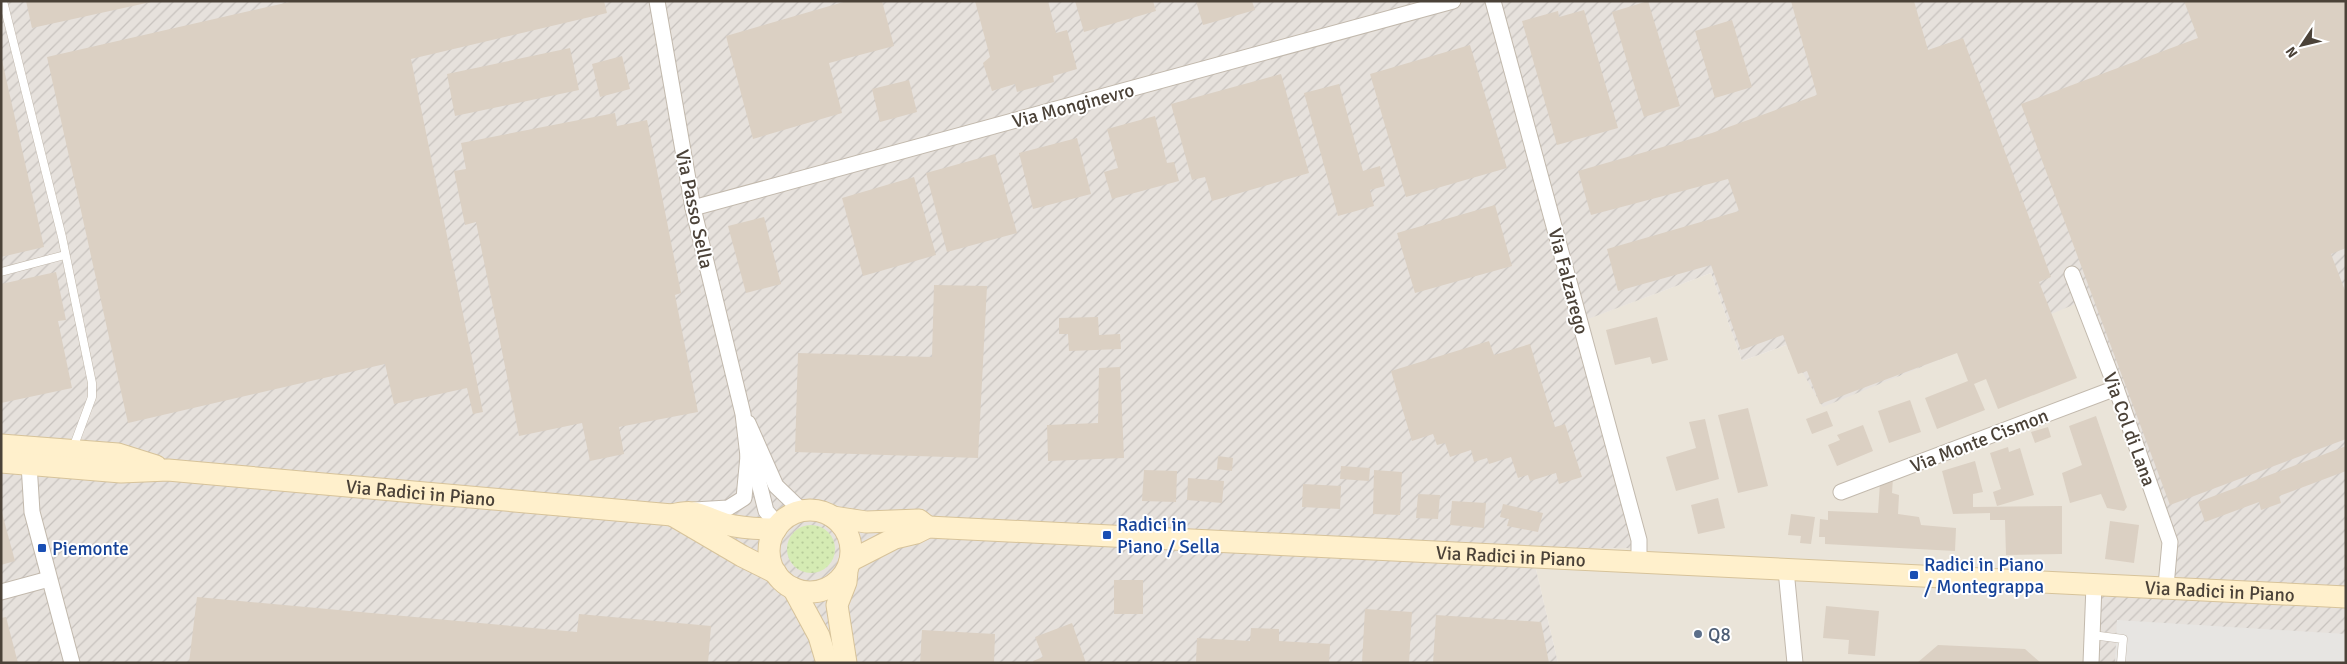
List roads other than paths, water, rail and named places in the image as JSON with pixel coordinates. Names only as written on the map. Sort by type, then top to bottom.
[{"type":"street","name":"Via Passo Sella","points":[[657,1],[693,208],[743,414],[748,456],[744,498],[728,508],[680,513]]},
{"type":"street","name":"Via Monginevro","points":[[693,208],[1453,1]]},
{"type":"street","name":"Via Falzarego","points":[[1493,1],[1639,540],[1639,562]]},
{"type":"street","name":"Via Col di Lana","points":[[2072,274],[2116,388],[2170,542],[2166,586]]},
{"type":"street","name":"Via Monte Cismon","points":[[1841,492],[2116,388]]},
{"type":"street","name":"Via Passo Sella","points":[[743,414],[776,486],[802,511]]},
{"type":"street","points":[[1,445],[118,454],[168,470]]},
{"type":"street","points":[[1,453],[21,455],[29,464],[32,512],[72,663]]},
{"type":"street","points":[[29,464],[43,457],[97,462],[110,454]]},
{"type":"street","name":"Via Passo Sella","points":[[748,456],[756,471],[766,511],[778,527]]},
{"type":"street","points":[[1,462],[121,472],[168,470]]},
{"type":"street","name":"Via Radici in Piano","points":[[168,470],[680,513]]},
{"type":"street","points":[[846,663],[837,605],[846,582],[848,566],[848,536],[833,517],[823,513],[802,511],[788,517],[778,527],[770,545],[770,555],[776,573],[783,582],[793,588],[805,592],[817,592],[829,588],[839,580],[848,566],[895,538],[916,533],[928,526]]},
{"type":"street","points":[[680,513],[750,528],[778,527]]},
{"type":"street","points":[[680,513],[742,556],[776,573]]},
{"type":"street","name":"Via Radici in Piano","points":[[833,517],[866,522],[919,520],[928,526],[2094,585],[2166,586],[2346,597]]},
{"type":"street","points":[[1786,570],[1795,663]]},
{"type":"street","points":[[1,592],[49,578]]},
{"type":"street","points":[[2091,663],[2094,585]]},
{"type":"street","points":[[793,588],[819,636],[827,663]]},
{"type":"lane","points":[[3,1],[59,223],[92,383],[92,397],[72,450]]},
{"type":"lane","points":[[1,272],[65,255]]},
{"type":"lane","points":[[2092,635],[2123,639],[2122,663]]},
{"type":"place","name":"Radici in Piano / Sella","points":[[1107,535]]},
{"type":"place","name":"Piemonte","points":[[42,548]]},
{"type":"place","name":"Radici in Piano / Montegrappa","points":[[1914,575]]},
{"type":"place","name":"Q8","points":[[1698,634]]}]
